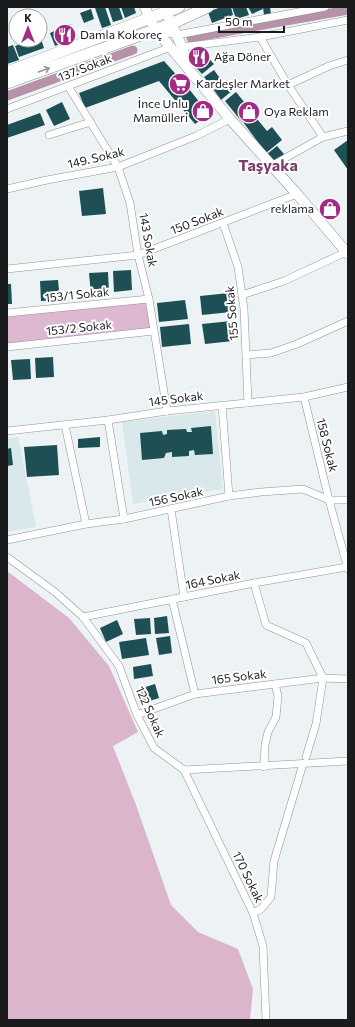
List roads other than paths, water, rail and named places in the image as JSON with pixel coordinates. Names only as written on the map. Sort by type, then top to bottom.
[{"type":"main road","points":[[145,7],[156,30],[230,119],[347,253]]},
{"type":"main road","points":[[7,72],[149,18],[164,10],[178,7]]},
{"type":"main road","points":[[7,83],[156,30],[208,7]]},
{"type":"main road","points":[[164,10],[177,35],[190,70]]},
{"type":"street","points":[[156,30],[177,35],[325,7]]},
{"type":"street","points":[[182,48],[260,37],[348,20]]},
{"type":"street","points":[[260,37],[288,85],[323,137]]},
{"type":"street","name":"137. Sokak","points":[[7,109],[171,48]]},
{"type":"street","points":[[288,85],[329,66],[348,60]]},
{"type":"street","name":"143 Sokak","points":[[68,86],[118,167],[130,203],[138,255],[149,299],[167,411]]},
{"type":"street","name":"149. Sokak","points":[[7,189],[118,167],[196,136],[230,119]]},
{"type":"street","points":[[49,135],[91,122]]},
{"type":"street","points":[[271,166],[323,137],[348,131]]},
{"type":"street","name":"150 Sokak","points":[[7,270],[138,255],[297,194]]},
{"type":"street","name":"155 Sokak","points":[[223,223],[238,267],[242,295],[248,403]]},
{"type":"street","points":[[242,295],[284,281],[347,253]]},
{"type":"street","name":"153/1 Sokak","points":[[7,313],[149,299]]},
{"type":"street","points":[[246,355],[272,353],[297,344],[348,321]]},
{"type":"street","name":"153/2 Sokak","points":[[7,347],[154,331]]},
{"type":"street","name":"145 Sokak","points":[[7,431],[108,420],[167,411],[304,397],[348,387]]},
{"type":"street","name":"158 Sokak","points":[[304,397],[329,500],[348,568]]},
{"type":"street","points":[[222,405],[229,496]]},
{"type":"street","points":[[108,420],[124,519]]},
{"type":"street","points":[[65,425],[86,524]]},
{"type":"street","name":"156 Sokak","points":[[7,540],[86,524],[124,519],[229,496],[261,492],[303,488],[329,500],[348,500]]},
{"type":"street","points":[[171,509],[184,597]]},
{"type":"street","name":"122 Sokak","points":[[7,557],[55,592],[83,617],[119,666],[136,715],[154,748],[184,770]]},
{"type":"street","name":"164 Sokak","points":[[83,617],[254,583],[348,568]]},
{"type":"street","points":[[254,583],[266,625],[306,643],[323,678],[316,724],[306,757]]},
{"type":"street","points":[[172,599],[195,694]]},
{"type":"street","name":"165 Sokak","points":[[136,715],[195,694],[323,678],[348,679]]},
{"type":"street","points":[[264,766],[264,745],[268,732],[276,717],[278,696],[275,684]]},
{"type":"street","points":[[184,770],[348,761]]},
{"type":"street","name":"170 Sokak","points":[[184,770],[253,913],[261,908],[271,897],[274,860],[303,764]]},
{"type":"street","points":[[253,913],[262,946],[266,1020]]},
{"type":"waterway","points":[[191,38],[348,10]]},
{"type":"waterway","points":[[7,96],[133,50]]},
{"type":"place","name":"Damla Kokoreç","points":[[65,35]]},
{"type":"place","name":"Ağa Döner","points":[[199,57]]},
{"type":"place","name":"Kardeşler Market","points":[[180,84]]},
{"type":"place","name":"İnce Unlu Mamülleri","points":[[203,111]]},
{"type":"place","name":"Oya Reklam","points":[[249,112]]},
{"type":"place","name":"reklama","points":[[330,209]]},
{"type":"district","name":"Taşyaka","points":[[268,165]]}]
